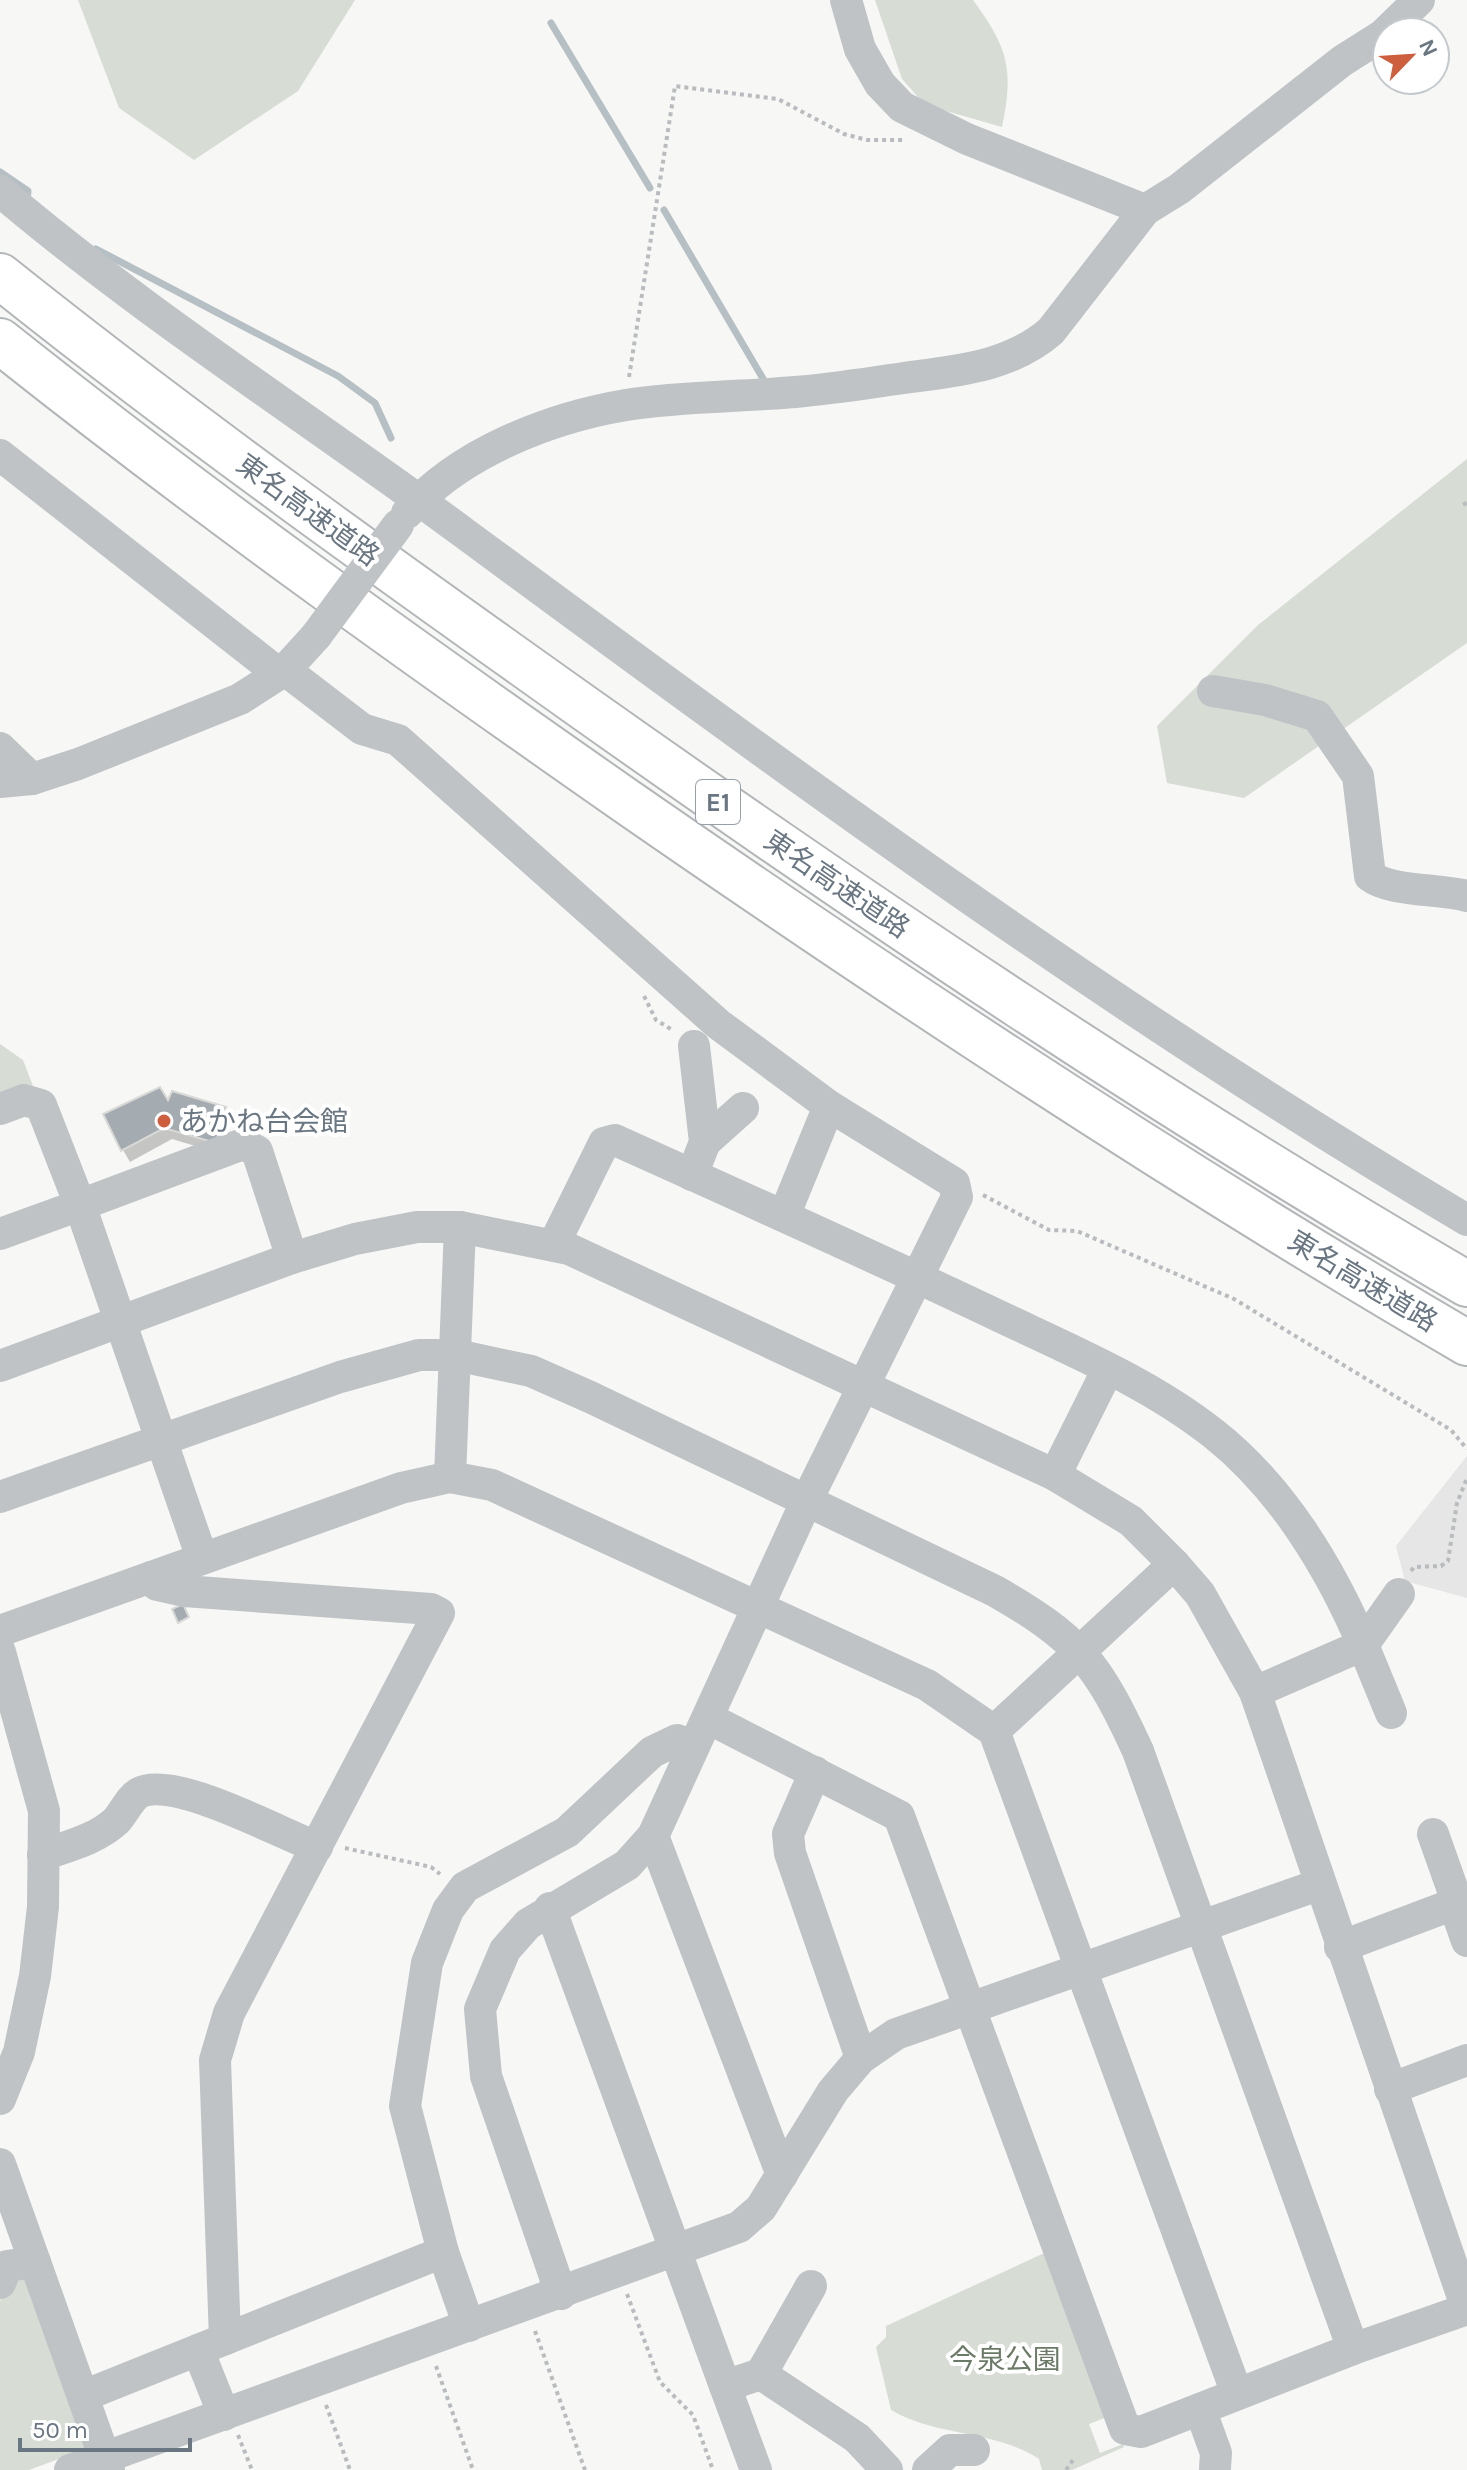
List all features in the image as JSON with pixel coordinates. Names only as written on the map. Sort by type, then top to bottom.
[{"type":"highway","name":"東名高速道路","points":[[0,276],[92,350],[298,504],[774,842],[1088,1051],[1467,1284]]},
{"type":"highway","name":"東名高速道路","points":[[0,341],[511,721],[746,884],[1066,1097],[1467,1343]]},
{"type":"street","points":[[846,0],[860,49],[880,84],[902,107],[956,134],[1145,210]]},
{"type":"street","points":[[0,782],[32,779],[78,764],[240,699],[281,671],[316,636],[419,500],[484,451],[569,420],[626,405],[799,392],[949,372],[999,362],[1034,346],[1051,331],[1145,210],[1179,189],[1342,61],[1383,35],[1419,0]]},
{"type":"street","points":[[0,191],[63,244],[419,500],[808,787],[993,917],[1316,1128],[1467,1220]]},
{"type":"street","points":[[0,455],[281,671],[362,729],[398,740],[651,967],[764,1060],[829,1106],[954,1183],[957,1197],[756,1607],[653,1836],[627,1865],[550,1908],[528,1924],[505,1950],[480,2009],[486,2076],[561,2294]]},
{"type":"street","points":[[1213,691],[1265,700],[1317,716],[1358,776],[1370,876],[1383,886],[1440,889],[1467,896]]},
{"type":"street","points":[[0,748],[32,779]]},
{"type":"street","points":[[694,1046],[705,1142]]},
{"type":"street","points":[[0,1109],[24,1100],[41,1105],[80,1205],[202,1558]]},
{"type":"street","points":[[784,1216],[829,1106]]},
{"type":"street","points":[[692,1175],[705,1142],[743,1108]]},
{"type":"street","points":[[554,1244],[604,1143],[615,1140],[917,1277],[1108,1369],[1214,1434],[1253,1472],[1308,1541],[1341,1594],[1391,1713]]},
{"type":"street","points":[[0,1234],[243,1144],[257,1151],[292,1258]]},
{"type":"street","points":[[0,1366],[292,1258],[355,1239],[417,1227],[460,1227],[554,1244],[723,1318],[1055,1475],[1131,1521],[1200,1594],[1255,1692],[1318,1885],[1467,2309],[1353,2349],[1141,2432],[1125,2429],[899,1816],[815,1772],[700,1733],[652,1752],[567,1832],[465,1887],[448,1910],[427,1963],[405,2106],[443,2252],[469,2326]]},
{"type":"street","points":[[450,1477],[460,1227]]},
{"type":"street","points":[[0,1497],[340,1377],[419,1355],[456,1355],[531,1371],[995,1591],[1048,1621],[1082,1651],[1113,1696],[1138,1751],[1353,2349]]},
{"type":"street","points":[[1055,1475],[1108,1369]]},
{"type":"street","points":[[0,1631],[401,1488],[450,1477],[492,1485],[927,1685],[994,1731],[1237,2394]]},
{"type":"street","points":[[994,1731],[1174,1564]]},
{"type":"street","points":[[151,1577],[157,1585],[184,1591],[431,1609],[439,1613],[229,2013],[215,2060],[211,2344],[227,2413]]},
{"type":"street","points":[[1255,1692],[1363,1645],[1399,1594]]},
{"type":"street","points":[[0,1652],[44,1811],[43,1907],[35,1976],[19,2052],[0,2099]]},
{"type":"street","points":[[815,1772],[788,1834],[790,1853],[861,2058]]},
{"type":"street","points":[[43,1855],[96,1835],[116,1821],[135,1795],[154,1787],[186,1792],[318,1845]]},
{"type":"street","points":[[1433,1834],[1467,1941]]},
{"type":"street","points":[[653,1836],[782,2175]]},
{"type":"street","points":[[70,2470],[107,2464],[227,2413],[620,2273],[739,2227],[761,2208],[833,2091],[861,2058],[896,2034],[1318,1885]]},
{"type":"street","points":[[1340,1947],[1454,1904]]},
{"type":"street","points":[[550,1908],[756,2470]]},
{"type":"street","points":[[1390,2089],[1467,2060]]},
{"type":"street","points":[[0,2164],[11,2269],[83,2396],[107,2464]]},
{"type":"street","points":[[83,2396],[443,2252]]},
{"type":"street","points":[[725,2386],[761,2374],[811,2286]]},
{"type":"street","points":[[761,2374],[857,2438],[887,2470]]},
{"type":"street","points":[[1200,2409],[1216,2453],[1215,2468]]},
{"type":"street","points":[[928,2470],[950,2450],[974,2450]]},
{"type":"path","points":[[626,405],[632,341],[675,86],[778,99],[844,134],[867,140],[903,139],[947,147],[956,134]]},
{"type":"path","points":[[1464,502],[1467,508]]},
{"type":"path","points":[[978,1192],[1049,1230],[1077,1231],[1234,1299],[1451,1430],[1467,1449]]},
{"type":"path","points":[[1399,1594],[1414,1567],[1441,1566],[1448,1561],[1457,1503],[1467,1478]]},
{"type":"path","points":[[318,1845],[431,1867],[444,1876]]},
{"type":"path","points":[[620,2273],[660,2382],[693,2415],[713,2470]]},
{"type":"path","points":[[526,2306],[585,2470]]},
{"type":"path","points":[[427,2342],[473,2470]]},
{"type":"path","points":[[317,2381],[350,2470]]},
{"type":"path","points":[[227,2413],[252,2470]]},
{"type":"path","points":[[1066,2470],[1073,2460]]},
{"type":"shaded area","points":[[1467,1456],[1467,1598],[1405,1581],[1396,1546]]},
{"type":"green space","points":[[78,0],[355,0],[298,91],[194,160],[119,108]]},
{"type":"green space","points":[[875,0],[973,0],[994,32],[1005,60],[1007,89],[1002,127],[925,105],[902,79]]},
{"type":"green space","points":[[1467,459],[1467,643],[1244,798],[1167,783],[1157,726],[1258,625]]},
{"type":"green space","points":[[0,1044],[23,1060],[33,1086],[0,1098]]},
{"type":"green space","name":"今泉公園","points":[[1051,2250],[1112,2415],[1089,2424],[1100,2453],[1123,2444],[1124,2447],[1072,2470],[1042,2470],[1039,2459],[1022,2450],[927,2425],[891,2410],[876,2347],[886,2337],[886,2326]]},
{"type":"green space","points":[[23,2273],[91,2447],[29,2470],[0,2470],[0,2301],[10,2279]]},
{"type":"building","name":"あかね台会館","points":[[160,1087],[168,1100],[172,1091],[226,1107],[216,1143],[164,1128],[121,1151],[103,1114]]},
{"type":"building","points":[[183,1604],[189,1617],[178,1623],[172,1609]]},
{"type":"waterway","points":[[551,23],[650,188]]},
{"type":"waterway","points":[[0,172],[28,191],[27,202]]},
{"type":"waterway","points":[[664,210],[765,382]]},
{"type":"waterway","points":[[96,249],[338,376],[375,403],[391,438]]},
{"type":"place","name":"あかね台会館","points":[[164,1121]]}]
